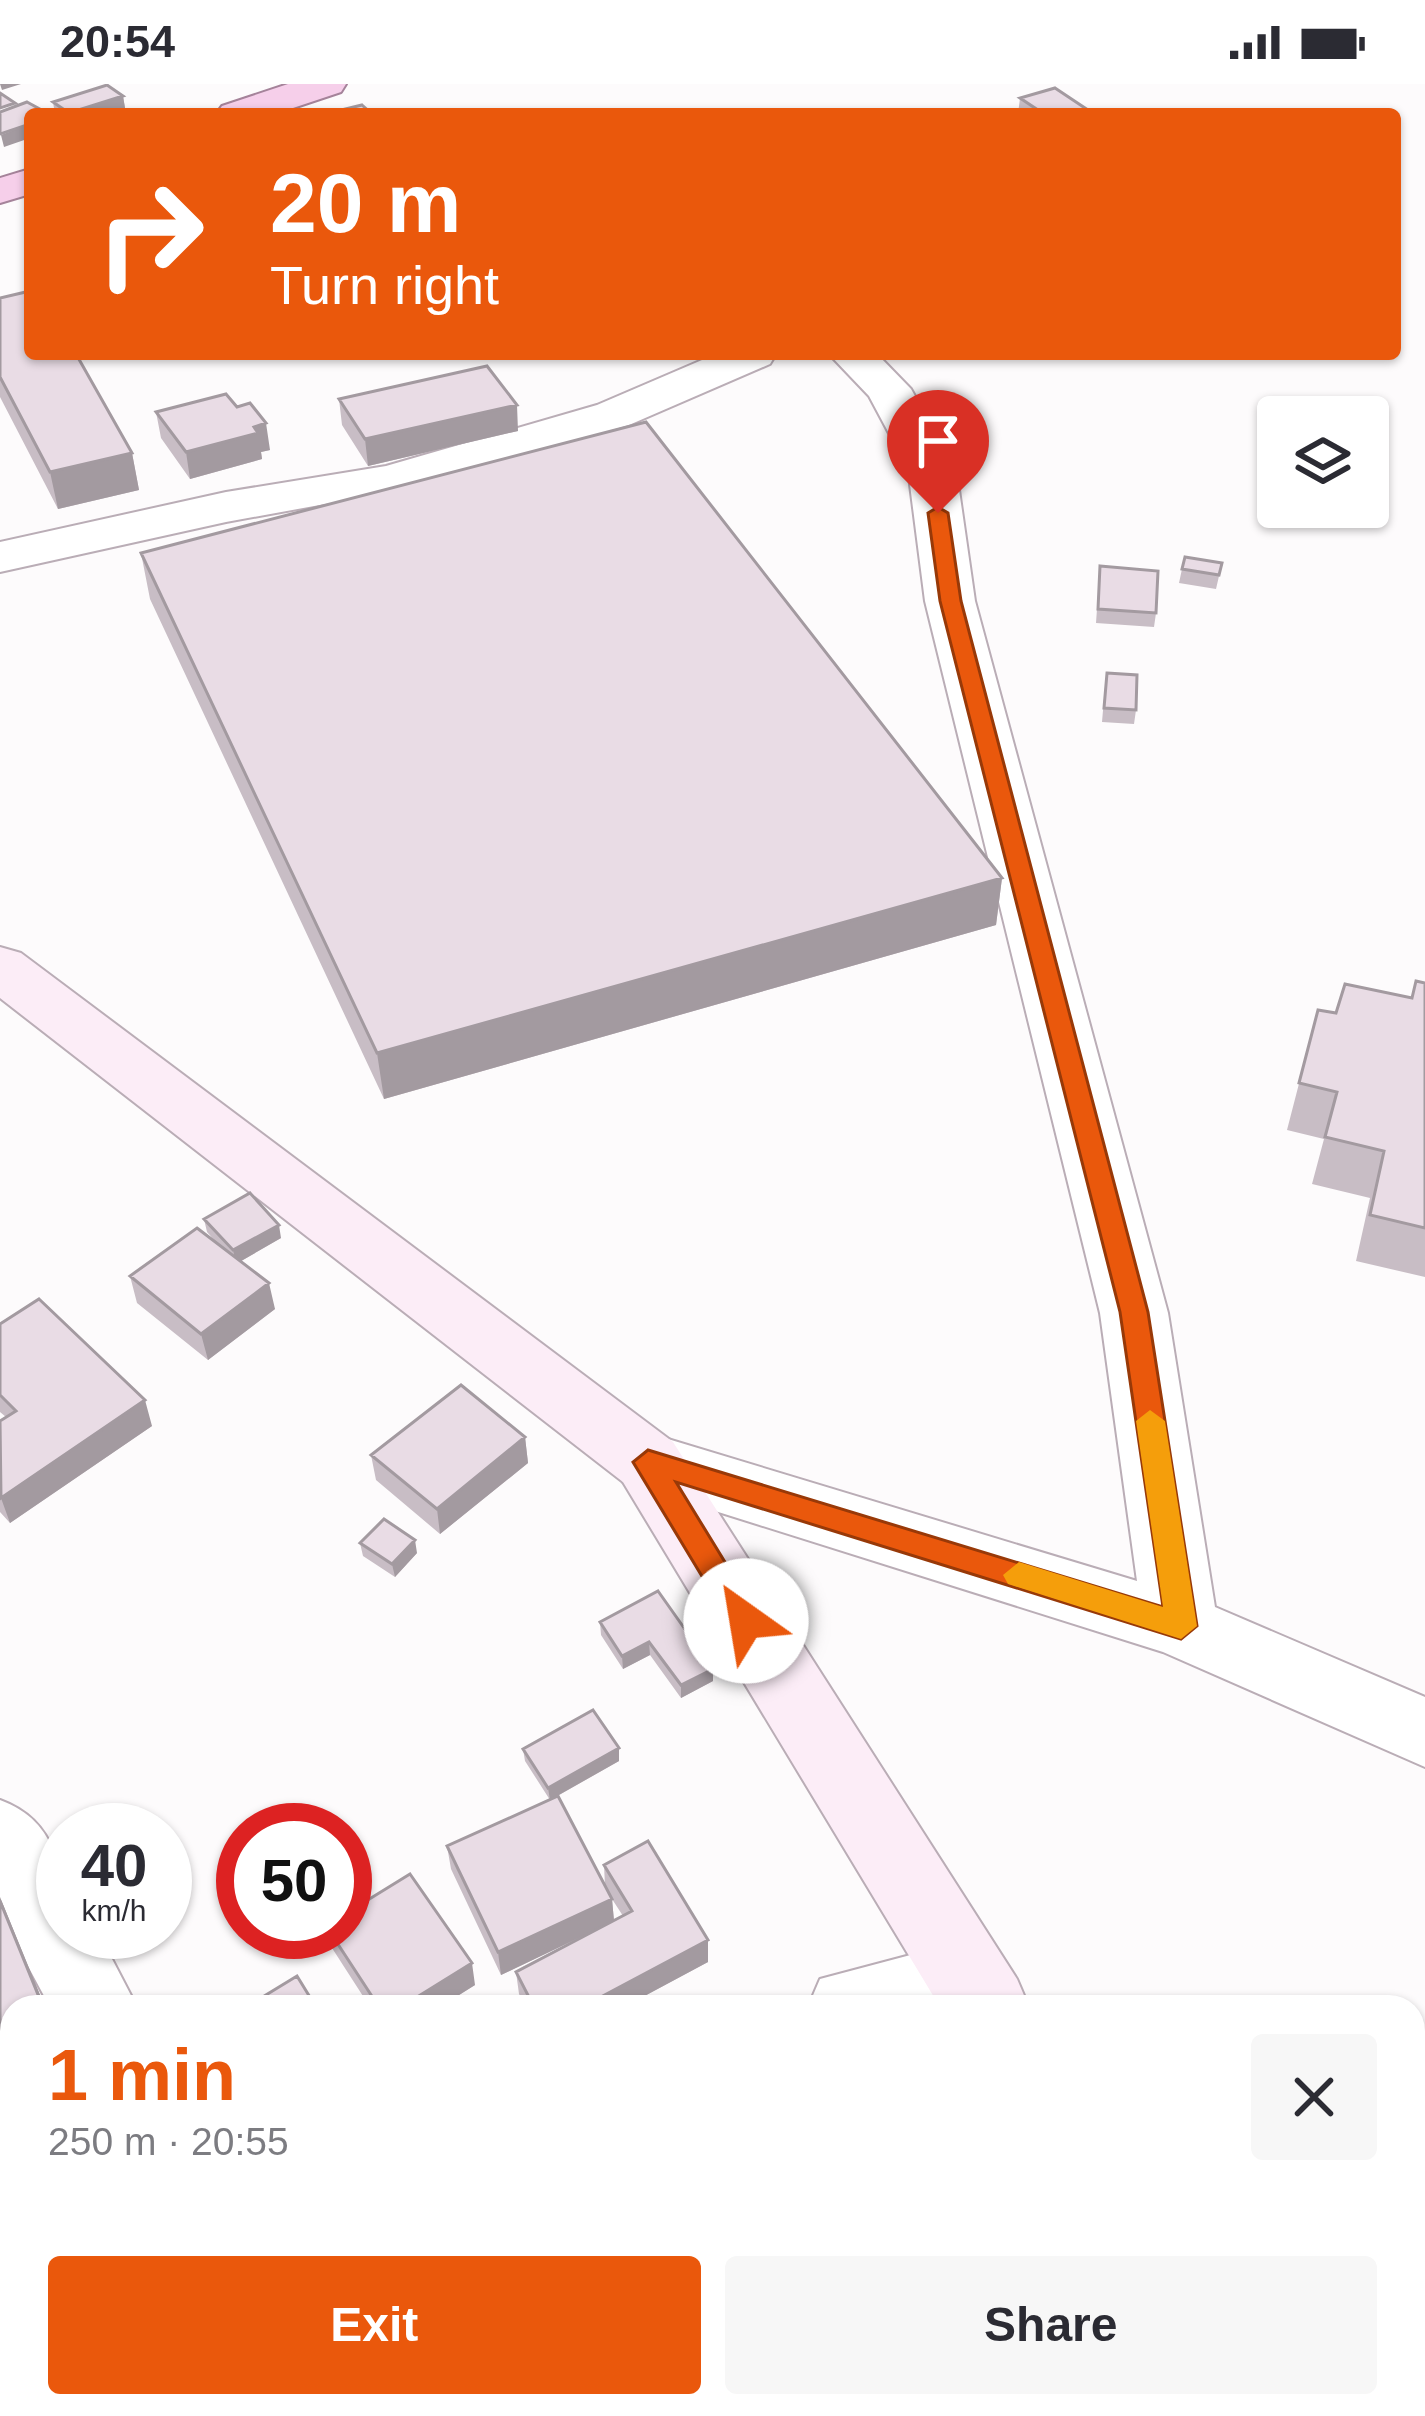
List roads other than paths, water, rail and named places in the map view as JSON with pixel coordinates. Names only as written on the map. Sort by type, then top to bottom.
[{"type":"highway","points":[[254,108],[327,84]]},
{"type":"main road","points":[[0,967],[648,1462],[977,1994]]},
{"type":"street","points":[[0,557],[226,507],[391,479],[614,415],[740,360]]},
{"type":"street","points":[[857,360],[888,389],[932,469],[950,601],[1134,1312],[1181,1626]]},
{"type":"street","points":[[648,1462],[1181,1626],[1425,1733]]},
{"type":"street","points":[[0,1836],[88,1995]]}]
